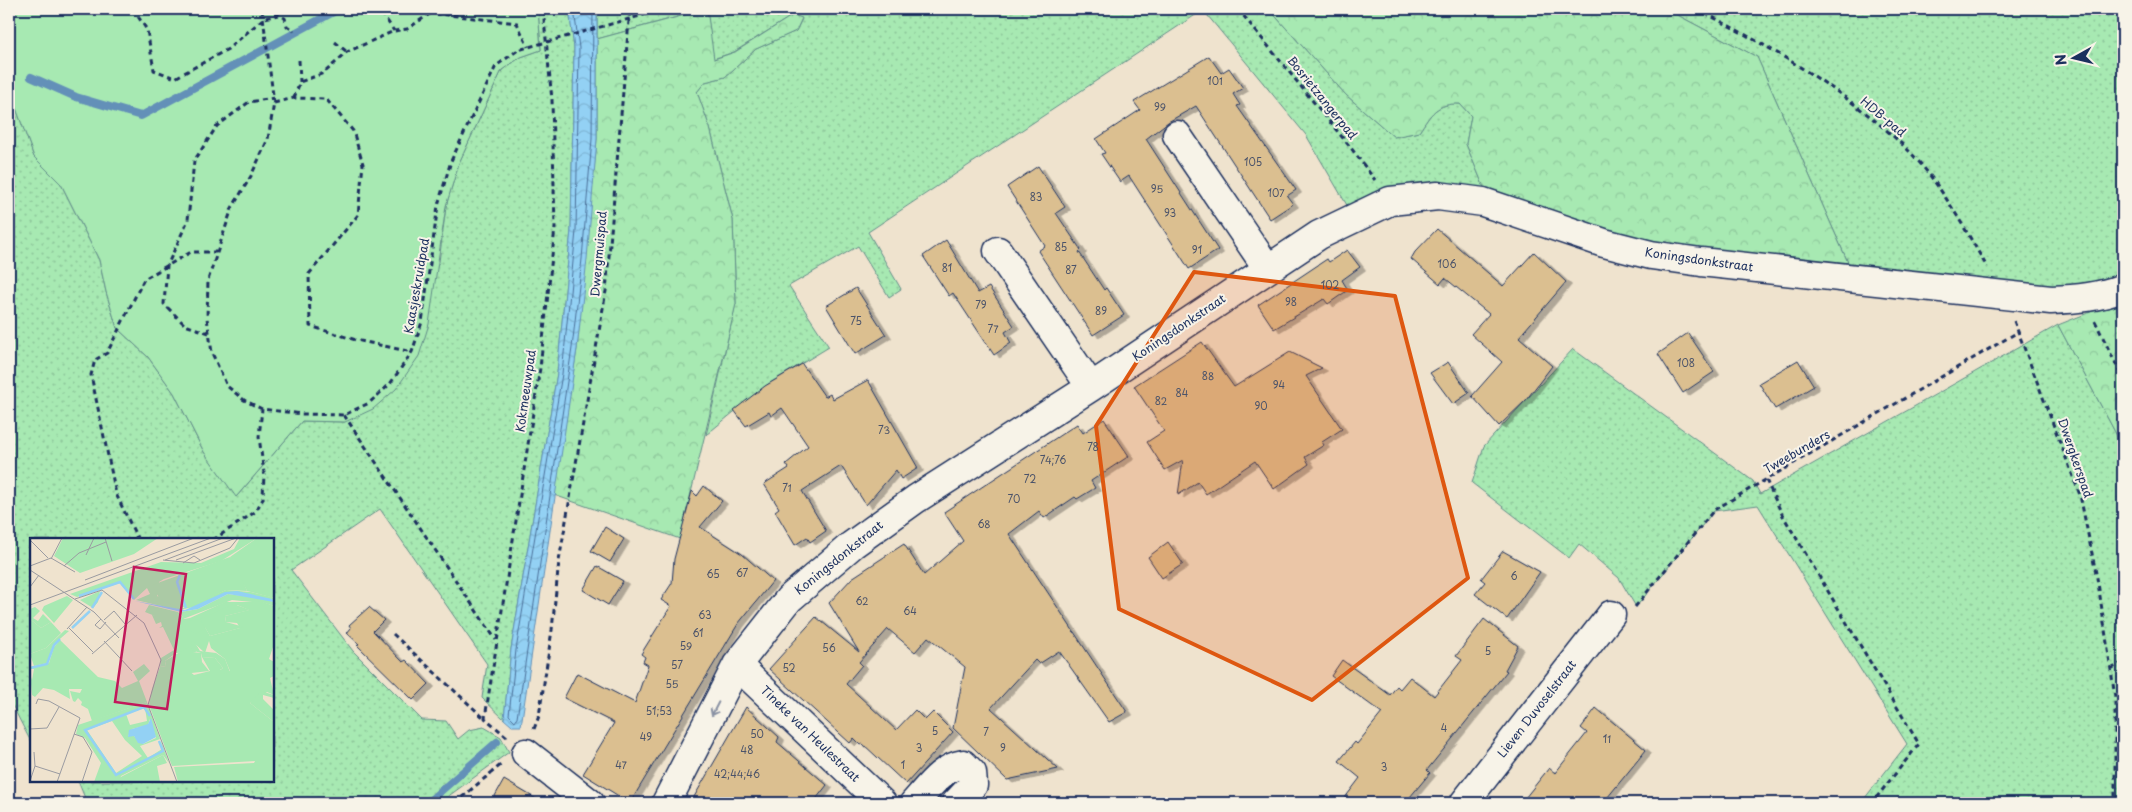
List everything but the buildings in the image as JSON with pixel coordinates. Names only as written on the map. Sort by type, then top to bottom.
[{"type":"street","points":[[1177,135],[1268,269]]},
{"type":"street","name":"Koningsdonkstraat","points":[[666,803],[737,666],[789,599],[852,545],[916,499],[1091,387],[1319,235],[1390,201],[1438,196],[1483,202],[1604,243],[1651,256],[2051,300],[2083,299],[2105,295],[2123,288]]},
{"type":"street","points":[[998,250],[1091,387]]},
{"type":"street","name":"Lieven Duvoselstraat","points":[[1464,803],[1611,615]]},
{"type":"street","name":"Tineke van Heulestraat","points":[[737,666],[882,803]]},
{"type":"street","points":[[524,751],[590,803]]},
{"type":"street","points":[[914,803],[942,773],[954,766],[963,764],[972,773],[973,785],[956,803]]},
{"type":"path","points":[[133,9],[147,30],[154,70],[175,78],[228,49],[264,18],[279,15],[285,18],[287,26],[294,31]]},
{"type":"path","name":"Kaasjeskruidpad","points":[[262,9],[274,98],[268,139],[251,176],[232,208],[216,252],[208,280],[206,318],[212,353],[227,386],[244,400],[262,409],[302,414],[344,415],[369,403],[390,384],[412,352],[422,322],[438,204],[451,161],[496,66],[507,56],[528,47],[630,18]]},
{"type":"path","name":"Kokmeeuwpad","points":[[485,718],[540,368],[555,228],[552,100],[543,9]]},
{"type":"path","name":"Dwergmuispad","points":[[524,751],[539,716],[552,630],[559,561],[606,291],[620,108],[630,9]]},
{"type":"path","points":[[630,18],[665,9]]},
{"type":"path","name":"Bosrietzangerpad","points":[[1238,9],[1351,148],[1390,201]]},
{"type":"path","name":"HDB-pad","points":[[1696,9],[1759,40],[1859,108],[1909,151],[1949,204],[2004,295]]},
{"type":"path","points":[[300,82],[324,73],[347,52],[394,31],[407,28],[430,11],[517,23],[528,47]]},
{"type":"path","points":[[382,13],[394,31]]},
{"type":"path","points":[[335,42],[347,52]]},
{"type":"path","points":[[294,98],[300,82],[299,60]]},
{"type":"path","points":[[209,333],[185,325],[164,304],[167,266],[188,220],[194,161],[217,126],[249,102],[274,98]]},
{"type":"path","points":[[274,103],[294,98],[326,99],[353,131],[363,164],[358,215],[309,274],[310,326],[356,340],[412,352]]},
{"type":"path","points":[[137,538],[116,494],[91,375],[95,360],[107,353],[144,279],[191,252],[216,252]]},
{"type":"path","points":[[2083,299],[2123,379]]},
{"type":"path","name":"Tweebunders","points":[[1611,615],[1636,607],[1714,510],[2018,332]]},
{"type":"path","name":"Dwergkerspad","points":[[2018,332],[2080,495],[2098,583],[2115,697],[2115,803]]},
{"type":"path","points":[[216,538],[255,512],[263,499],[264,473],[259,436],[262,409]]},
{"type":"path","points":[[344,415],[496,641]]},
{"type":"path","points":[[1766,480],[1782,514],[1919,744],[1872,803]]},
{"type":"path","points":[[393,634],[524,751],[455,803]]},
{"type":"path","points":[[2111,669],[2123,662]]},
{"type":"highlighted area","points":[[1194,272],[1395,296],[1468,578],[1312,700],[1119,609],[1096,426]]},
{"type":"green space","points":[[9,9],[538,9],[541,50],[521,57],[502,70],[459,163],[446,206],[429,324],[419,356],[396,389],[373,409],[345,422],[302,421],[236,497],[204,452],[174,393],[148,357],[117,328],[99,260],[61,184],[34,157],[9,89]]},
{"type":"green space","points":[[538,9],[569,9],[574,47],[571,230],[557,373],[511,649],[504,719],[482,698],[487,664],[380,509],[291,570],[353,651],[422,720],[446,721],[458,739],[469,730],[484,727],[501,737],[509,752],[439,803],[87,803],[78,782],[274,782],[274,538],[30,538],[30,740],[9,699],[9,89],[34,157],[61,184],[99,260],[117,328],[148,357],[174,393],[204,452],[237,496],[302,421],[345,422],[439,262],[446,206],[459,163],[502,70],[521,57],[541,50]]},
{"type":"green space","points":[[597,9],[706,9],[597,39]]},
{"type":"green space","points":[[707,9],[1269,9],[1346,95],[1394,137],[1419,132],[1435,111],[1445,105],[1460,104],[1471,116],[1466,144],[1485,190],[1348,207],[1306,135],[1203,10],[868,232],[901,289],[889,297],[858,246],[789,286],[829,347],[768,384],[706,435],[736,303],[733,220],[710,128],[697,92],[705,82],[725,77],[756,49],[796,31],[802,19],[793,15],[734,52],[713,59]]},
{"type":"green space","points":[[707,9],[714,59],[735,52],[793,15],[802,18],[796,31],[756,49],[725,77],[705,82],[697,92],[710,128],[733,220],[736,304],[680,539],[554,495],[577,349],[597,139],[597,39]]},
{"type":"green space","points":[[1269,9],[1666,9],[1757,57],[1850,267],[1653,244],[1607,232],[1485,190],[1466,144],[1471,116],[1460,104],[1445,105],[1435,111],[1419,132],[1394,137],[1346,95]]},
{"type":"green space","points":[[1666,9],[2123,9],[2123,273],[2102,285],[2069,292],[1850,267],[1757,57]]},
{"type":"green space","points":[[2123,299],[2123,447],[2058,325]]},
{"type":"green space","points":[[2058,325],[2123,447],[2123,803],[1861,803],[1907,744],[1758,505],[1714,511],[1636,607],[1619,578],[1579,544],[1569,558],[1472,483],[1484,446],[1573,349],[1753,481],[1760,494]]},
{"type":"water","points":[[569,9],[597,9],[597,139],[577,349],[521,726],[512,726],[504,719],[511,649],[557,373],[571,230],[574,48]]},
{"type":"waterway","points":[[31,77],[76,97],[141,116],[339,9]]},
{"type":"waterway","points":[[427,803],[497,742]]}]
